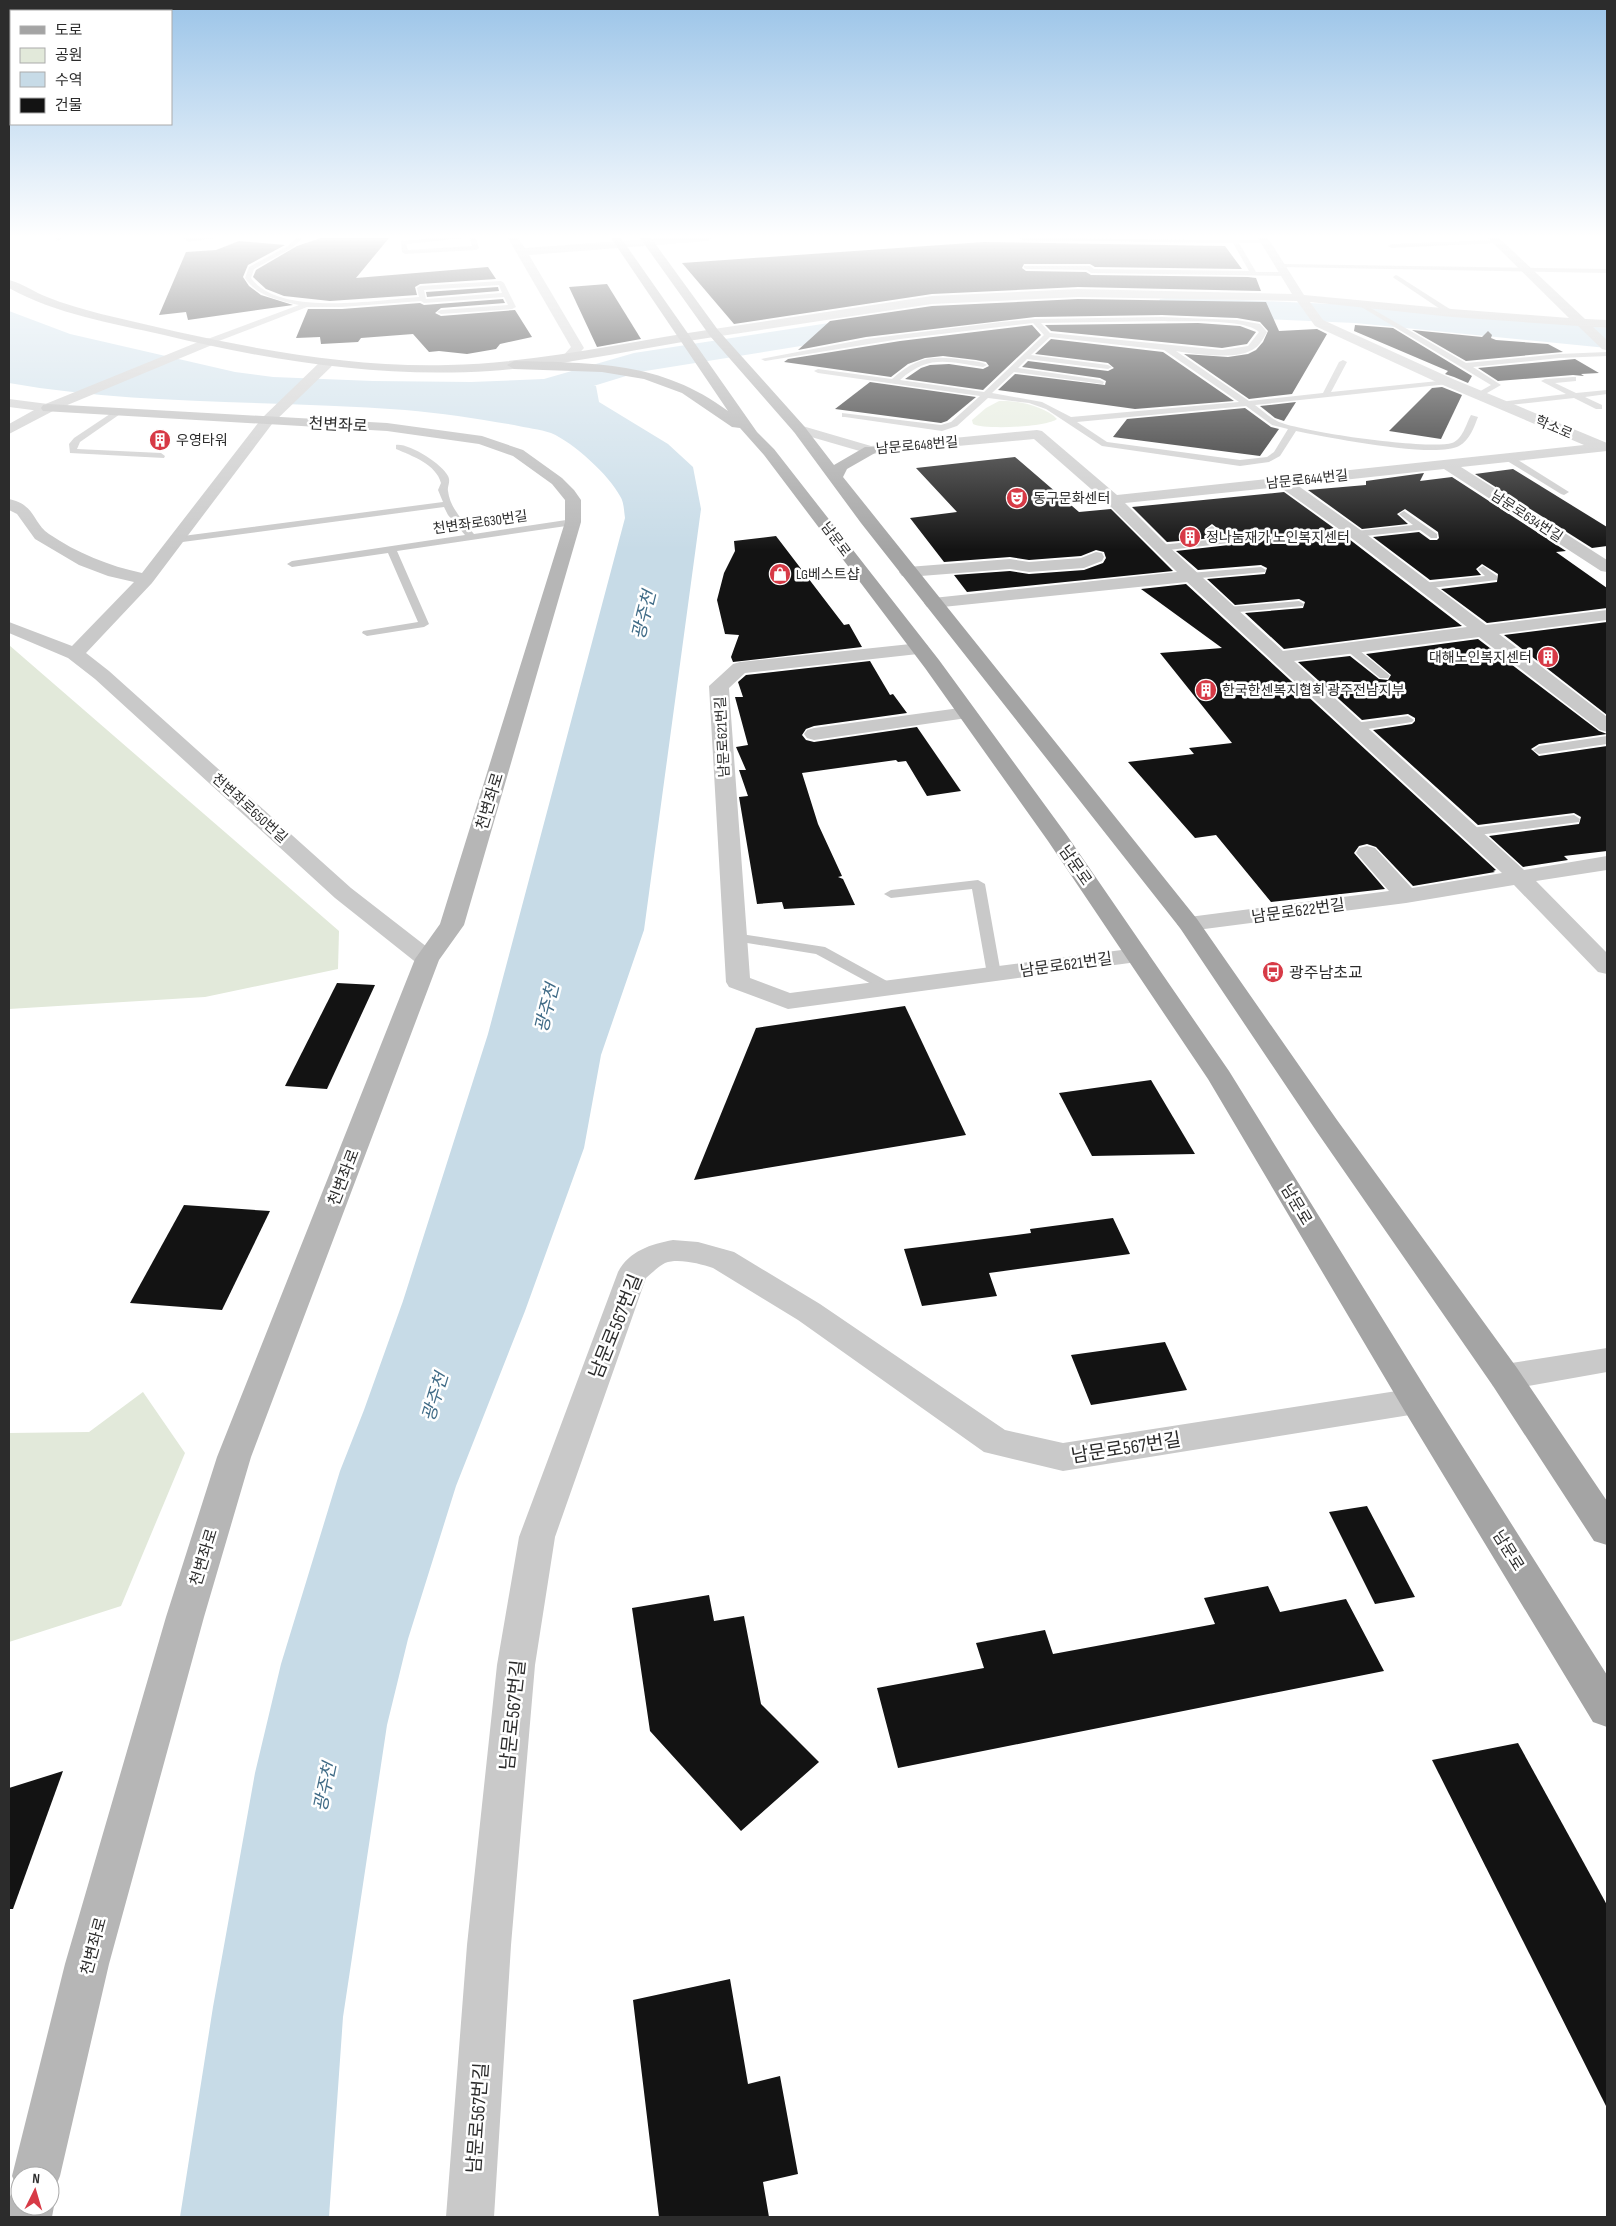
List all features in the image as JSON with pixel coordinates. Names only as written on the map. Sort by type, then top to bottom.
[{"type":"main road","points":[[208,342],[326,364],[414,369],[514,365],[578,367],[629,373],[686,389],[752,436]]},
{"type":"main road","points":[[514,365],[567,358],[658,342]]},
{"type":"main road","name":"남문로","points":[[688,342],[752,436],[769,452],[967,713],[1138,954],[1220,1077],[1416,1401],[1607,1709]]},
{"type":"main road","points":[[721,342],[798,429],[908,572],[1189,924],[1327,1126],[1505,1377],[1607,1530]]},
{"type":"main road","name":"천변좌로","points":[[38,2166],[87,1964],[185,1617],[234,1457],[427,960],[452,925],[574,522],[574,510],[569,493],[533,462],[502,446],[464,436],[272,416],[119,412],[54,405]]},
{"type":"main road","points":[[835,477],[841,466],[870,450]]},
{"type":"street","points":[[9,430],[54,405],[208,342]]},
{"type":"street","points":[[567,358],[578,348],[574,342]]},
{"type":"street","name":"학소로","points":[[1360,342],[1448,382],[1605,448]]},
{"type":"street","points":[[75,654],[146,579],[272,416],[326,364]]},
{"type":"street","name":"천변좌로","points":[[9,403],[54,405]]},
{"type":"street","name":"남문로648번길","points":[[798,429],[870,450],[1038,434],[1113,500]]},
{"type":"street","name":"남문로644번길","points":[[1113,500],[1605,448]]},
{"type":"street","name":"남문로634번길","points":[[1446,464],[1603,562]]},
{"type":"street","points":[[1283,482],[1356,534],[1607,726]]},
{"type":"street","points":[[1113,500],[1190,576],[1520,878],[1607,967]]},
{"type":"street","points":[[9,504],[23,511],[42,536],[85,561],[114,572],[146,579]]},
{"type":"street","points":[[908,572],[1010,564],[1029,567],[1084,563],[1096,557]]},
{"type":"street","points":[[933,603],[1190,576]]},
{"type":"street","points":[[1278,657],[1607,615]]},
{"type":"street","name":"천변좌로650번길","points":[[9,627],[75,654],[102,674],[344,892],[427,960]]},
{"type":"street","name":"남문로621번길","points":[[920,649],[740,668],[719,686],[738,982],[788,1001],[891,989],[1138,954]]},
{"type":"street","points":[[814,734],[967,713]]},
{"type":"street","points":[[1367,853],[1406,896]]},
{"type":"street","name":"남문로622번길","points":[[1189,924],[1406,896],[1607,863]]},
{"type":"street","name":"남문로567번길","points":[[470,2217],[492,1916],[516,1665],[537,1537],[633,1272],[645,1260],[656,1254],[673,1251],[698,1253],[723,1260],[809,1312],[996,1442],[1063,1457],[1416,1401]]},
{"type":"street","points":[[1505,1377],[1607,1360]]},
{"type":"lane","points":[[765,359],[866,342]]},
{"type":"lane","points":[[844,415],[942,428],[954,424],[1041,342]]},
{"type":"lane","points":[[1110,342],[1216,352],[1242,350],[1253,346],[1256,342]]},
{"type":"lane","points":[[1423,342],[1497,385],[1480,395]]},
{"type":"lane","points":[[1166,348],[1275,423],[1293,428],[1398,443],[1441,446],[1454,445],[1462,441],[1474,417]]},
{"type":"lane","points":[[1464,366],[1607,349]]},
{"type":"lane","points":[[1026,357],[1108,368]]},
{"type":"lane","points":[[894,382],[911,367],[925,361],[942,360],[983,365]]},
{"type":"lane","points":[[1326,395],[1342,362]]},
{"type":"lane","points":[[1013,370],[1100,382]]},
{"type":"lane","points":[[818,371],[1038,402],[1052,406],[1105,444],[1240,463],[1269,459],[1277,454],[1293,428]]},
{"type":"lane","points":[[1573,379],[1545,381],[1599,407]]},
{"type":"lane","points":[[1069,420],[1246,404],[1448,382]]},
{"type":"lane","name":"학소로","points":[[1500,404],[1607,392]]},
{"type":"lane","points":[[119,412],[76,440],[73,444],[73,451],[161,456]]},
{"type":"lane","points":[[399,447],[418,455],[439,471],[445,479],[446,486],[443,490],[451,513],[472,538]]},
{"type":"lane","points":[[1508,457],[1564,492]]},
{"type":"lane","points":[[175,540],[448,504]]},
{"type":"lane","points":[[1404,514],[1434,536]]},
{"type":"lane","name":"천변좌로630번길","points":[[292,564],[574,522]]},
{"type":"lane","points":[[1356,534],[1421,527]]},
{"type":"lane","points":[[1160,548],[1226,541],[1212,529]]},
{"type":"lane","points":[[367,633],[424,624],[391,549]]},
{"type":"lane","points":[[1423,586],[1493,578],[1483,569]]},
{"type":"lane","points":[[1190,576],[1261,570]]},
{"type":"lane","points":[[1228,610],[1299,604]]},
{"type":"lane","points":[[1350,648],[1384,676]]},
{"type":"lane","points":[[1355,727],[1408,720]]},
{"type":"lane","points":[[1539,750],[1607,740]]},
{"type":"lane","points":[[1470,832],[1574,819]]},
{"type":"lane","points":[[891,894],[978,884],[994,974]]},
{"type":"lane","points":[[734,937],[820,950],[891,989]]},
{"type":"green space","points":[[999,401],[1038,407],[1052,414],[1057,419],[1041,424],[1016,427],[990,427],[973,424],[972,420],[986,408]]},
{"type":"green space","points":[[9,645],[339,931],[338,969],[205,997],[9,1009]]},
{"type":"green space","points":[[143,1392],[185,1453],[121,1606],[9,1642],[9,1433],[89,1432]]},
{"type":"water","name":"광주천","points":[[9,342],[104,342],[235,372],[273,377],[471,382],[544,379],[596,386],[599,402],[668,444],[693,467],[701,509],[644,930],[601,1055],[584,1148],[525,1311],[456,1486],[408,1639],[387,1725],[343,2017],[329,2217],[180,2217],[213,2007],[255,1773],[281,1664],[340,1471],[403,1301],[488,1034],[625,518],[624,507],[621,498],[608,479],[590,460],[570,444],[551,433],[514,425],[460,416],[405,410],[108,396],[9,383]]},
{"type":"building","points":[[321,342],[358,342],[358,342],[321,344]]},
{"type":"building","points":[[420,342],[510,342],[500,344],[496,349],[467,354],[439,351],[429,352]]},
{"type":"building","points":[[595,342],[625,342],[597,347]]},
{"type":"building","points":[[807,342],[840,342],[798,350]]},
{"type":"building","points":[[895,342],[1034,342],[983,390],[905,379],[921,368],[930,365],[949,364],[983,369],[989,366],[986,362],[976,360],[943,356],[925,358],[908,364],[891,377],[784,362],[788,359]]},
{"type":"building","points":[[1048,342],[1076,342],[1163,352],[1234,401],[1135,409],[998,390],[1015,374],[1105,385],[1106,381],[1100,378],[1022,367],[1028,361],[1108,371],[1114,368],[1108,363],[1035,354]]},
{"type":"building","points":[[1160,342],[1249,342],[1247,344],[1222,348]]},
{"type":"building","points":[[1263,342],[1322,342],[1292,394],[1249,399],[1184,354],[1228,357],[1248,354],[1256,350]]},
{"type":"building","points":[[1380,342],[1416,342],[1472,376],[1468,383],[1445,374],[1448,371]]},
{"type":"building","points":[[1433,342],[1520,342],[1548,344],[1563,352],[1466,361]]},
{"type":"building","points":[[1575,359],[1599,373],[1581,374],[1584,376],[1573,375],[1498,381],[1478,368]]},
{"type":"building","points":[[870,382],[976,397],[947,421],[941,423],[835,409]]},
{"type":"building","points":[[1442,387],[1462,395],[1441,439],[1389,431],[1432,388]]},
{"type":"building","points":[[1296,402],[1284,421],[1275,418],[1260,406]]},
{"type":"building","points":[[1245,408],[1271,427],[1279,429],[1260,456],[1113,437],[1127,419]]},
{"type":"building","points":[[1015,457],[1079,512],[1111,509],[1173,571],[967,592],[954,575],[1010,571],[1029,574],[1084,570],[1103,563],[1106,558],[1104,552],[1096,550],[1081,556],[1029,560],[1010,557],[944,562],[910,518],[957,512],[916,468]]},
{"type":"building","points":[[1513,469],[1607,527],[1607,546],[1592,548],[1475,474]]},
{"type":"building","points":[[1424,473],[1420,481],[1452,477],[1566,551],[1556,552],[1607,588],[1607,608],[1487,623],[1441,589],[1497,582],[1498,574],[1482,564],[1476,569],[1481,575],[1430,580],[1373,537],[1419,532],[1430,540],[1437,540],[1439,538],[1438,532],[1405,509],[1397,514],[1408,524],[1362,529],[1308,490],[1366,485],[1366,481]]},
{"type":"building","points":[[1284,492],[1349,539],[1462,626],[1284,649],[1245,613],[1303,608],[1305,602],[1299,599],[1235,605],[1207,579],[1265,574],[1267,568],[1261,565],[1198,570],[1176,551],[1229,545],[1230,538],[1212,524],[1205,529],[1214,538],[1167,542],[1132,507]]},
{"type":"building","points":[[776,536],[844,625],[849,624],[862,647],[733,662],[731,657],[739,635],[725,634],[717,600],[724,573],[735,551],[734,541]]},
{"type":"building","points":[[1186,584],[1496,870],[1493,871],[1495,872],[1413,886],[1376,847],[1367,844],[1359,846],[1354,853],[1385,889],[1271,902],[1216,835],[1195,838],[1128,762],[1194,754],[1189,748],[1232,743],[1160,653],[1222,648],[1141,589]]},
{"type":"building","points":[[1607,622],[1607,715],[1504,635]]},
{"type":"building","points":[[1478,639],[1599,731],[1607,734],[1539,744],[1531,749],[1539,756],[1607,746],[1607,851],[1564,856],[1568,860],[1523,867],[1489,836],[1579,824],[1581,817],[1574,813],[1478,825],[1373,730],[1412,724],[1415,718],[1408,714],[1362,720],[1298,662],[1350,656],[1379,679],[1388,680],[1391,675],[1366,654]]},
{"type":"building","points":[[870,661],[890,695],[893,694],[907,713],[814,726],[806,729],[802,735],[806,740],[814,742],[917,727],[961,791],[927,796],[906,761],[898,762],[896,760],[802,773],[818,824],[842,876],[838,877],[843,879],[855,905],[784,909],[782,902],[757,904],[739,797],[748,796],[739,770],[746,770],[736,747],[748,745],[735,697],[743,697],[738,682],[746,675]]},
{"type":"building","points":[[337,983],[375,985],[327,1089],[285,1086]]},
{"type":"building","points":[[905,1006],[966,1135],[694,1180],[756,1028]]},
{"type":"building","points":[[1151,1080],[1195,1154],[1092,1156],[1059,1093]]},
{"type":"building","points":[[184,1205],[270,1211],[222,1310],[130,1303]]},
{"type":"building","points":[[1113,1218],[1130,1254],[989,1273],[997,1296],[922,1306],[904,1249],[1031,1233],[1030,1229]]},
{"type":"building","points":[[1165,1342],[1187,1390],[1091,1405],[1071,1355]]},
{"type":"building","points":[[1367,1506],[1415,1597],[1375,1604],[1329,1512]]},
{"type":"building","points":[[1268,1586],[1280,1612],[1346,1599],[1384,1671],[898,1768],[877,1688],[984,1668],[976,1643],[1045,1630],[1053,1654],[1215,1624],[1204,1598]]},
{"type":"building","points":[[709,1595],[714,1621],[744,1616],[761,1704],[819,1762],[741,1831],[650,1731],[632,1608]]},
{"type":"building","points":[[1518,1743],[1607,1905],[1607,2108],[1432,1760]]},
{"type":"building","points":[[63,1771],[13,1909],[9,1909],[9,1788]]},
{"type":"building","points":[[730,1979],[748,2084],[780,2076],[798,2174],[763,2182],[769,2217],[659,2217],[633,2000]]},
{"type":"waterway","points":[[519,393],[548,389],[634,363],[768,342]]},
{"type":"place","name":"우영타워","points":[[160,440]]},
{"type":"place","name":"동구문화센터","points":[[1017,498]]},
{"type":"place","name":"정나눔재가 노인복지센터","points":[[1190,537]]},
{"type":"place","name":"LG베스트샵","points":[[780,574]]},
{"type":"place","name":"대해노인복지센터","points":[[1548,657]]},
{"type":"place","name":"한국한센복지협회 광주전남지부","points":[[1206,690]]},
{"type":"place","name":"광주남초교","points":[[1273,972]]}]
